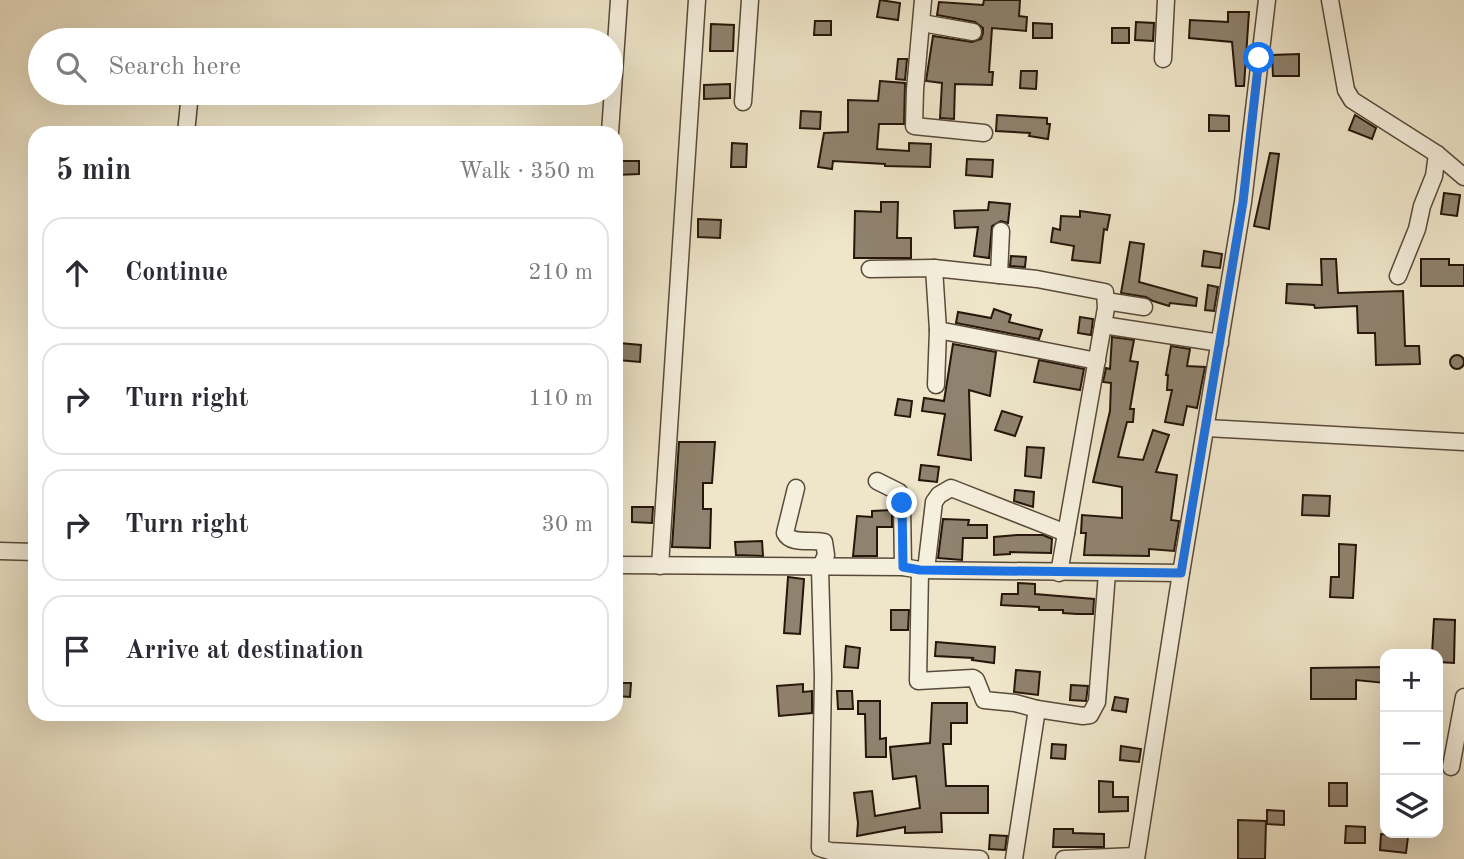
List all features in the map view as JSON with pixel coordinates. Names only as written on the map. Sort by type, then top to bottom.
[{"type":"street","points":[[617,28],[619,0]]},
{"type":"street","points":[[660,566],[697,0]]},
{"type":"street","points":[[743,102],[750,0]]},
{"type":"street","points":[[923,0],[914,126],[984,133]]},
{"type":"street","points":[[1163,59],[1166,0]]},
{"type":"street","points":[[1064,859],[1136,858],[1243,202],[1266,0]]},
{"type":"street","points":[[1330,0],[1346,90],[1352,100],[1437,154],[1464,177]]},
{"type":"street","points":[[922,23],[974,32]]},
{"type":"street","points":[[187,126],[189,105]]},
{"type":"street","points":[[610,126],[612,105]]},
{"type":"street","points":[[1398,276],[1434,176],[1437,154]]},
{"type":"street","points":[[999,275],[1001,231]]},
{"type":"street","points":[[934,268],[938,330],[936,385]]},
{"type":"street","points":[[870,269],[934,268],[999,275],[1105,292],[1103,325],[1059,573]]},
{"type":"street","points":[[1106,301],[1144,307]]},
{"type":"street","points":[[1103,325],[1220,343]]},
{"type":"street","points":[[938,330],[1097,361]]},
{"type":"street","points":[[1206,428],[1464,442]]},
{"type":"street","points":[[877,481],[899,492],[902,503],[903,567]]},
{"type":"street","points":[[796,488],[785,533],[792,541],[824,542],[826,555],[820,568],[823,677],[820,848],[830,851],[980,859]]},
{"type":"street","points":[[1066,533],[951,488],[939,495],[934,502],[923,570],[918,681],[973,678],[985,700],[1015,703],[1074,716],[1090,715],[1097,702],[1107,573]]},
{"type":"street","points":[[0,551],[28,552]]},
{"type":"street","points":[[623,565],[1181,573]]},
{"type":"street","points":[[1451,767],[1464,697]]},
{"type":"street","points":[[1014,859],[1037,709]]},
{"type":"building","points":[[880,0],[900,3],[898,20],[877,17]]},
{"type":"building","points":[[984,0],[1020,0],[1019,16],[1027,17],[1026,31],[992,28],[989,72],[993,72],[992,85],[955,84],[954,119],[940,118],[942,83],[926,81],[933,36],[972,42],[981,39],[983,28],[975,22],[937,15],[939,2],[983,5]]},
{"type":"building","points":[[1228,12],[1249,12],[1244,86],[1236,86],[1232,42],[1189,38],[1190,20],[1228,22]]},
{"type":"building","points":[[815,21],[831,21],[831,35],[814,35]]},
{"type":"building","points":[[1136,22],[1154,23],[1153,41],[1135,40]]},
{"type":"building","points":[[1033,23],[1052,24],[1052,38],[1033,38]]},
{"type":"building","points":[[711,24],[734,25],[733,51],[710,51]]},
{"type":"building","points":[[1112,28],[1129,28],[1129,43],[1112,43]]},
{"type":"building","points":[[1299,54],[1299,76],[1273,76],[1272,55]]},
{"type":"building","points":[[898,59],[907,59],[905,80],[896,79]]},
{"type":"building","points":[[1021,71],[1037,71],[1036,89],[1020,88]]},
{"type":"building","points":[[880,81],[905,83],[904,124],[879,124],[877,149],[909,151],[909,143],[931,144],[930,167],[833,161],[832,169],[818,167],[824,133],[848,132],[848,100],[878,101]]},
{"type":"building","points":[[730,84],[730,98],[704,99],[704,85]]},
{"type":"building","points":[[801,111],[821,112],[820,129],[800,128]]},
{"type":"building","points":[[997,115],[1047,118],[1047,124],[1050,124],[1048,139],[1029,136],[1030,133],[996,131]]},
{"type":"building","points":[[1209,115],[1229,116],[1229,131],[1209,131]]},
{"type":"building","points":[[1355,115],[1376,128],[1372,139],[1349,130]]},
{"type":"building","points":[[732,143],[747,144],[746,167],[731,167]]},
{"type":"building","points":[[1270,153],[1279,154],[1269,229],[1254,226]]},
{"type":"building","points":[[967,159],[993,160],[992,177],[966,175]]},
{"type":"building","points":[[623,161],[639,161],[639,174],[623,175]]},
{"type":"building","points":[[1444,193],[1460,195],[1457,216],[1441,214]]},
{"type":"building","points":[[881,202],[898,202],[897,238],[911,238],[911,258],[854,258],[855,211],[881,212]]},
{"type":"building","points":[[989,202],[1010,204],[1008,223],[1001,221],[992,226],[989,258],[974,256],[978,227],[955,228],[954,211],[988,210]]},
{"type":"building","points":[[1080,211],[1110,215],[1107,230],[1104,229],[1100,263],[1072,260],[1074,246],[1051,242],[1053,228],[1060,230],[1061,216],[1080,217]]},
{"type":"building","points":[[698,219],[721,220],[720,238],[698,237]]},
{"type":"building","points":[[1130,242],[1144,244],[1139,282],[1197,298],[1196,306],[1170,303],[1169,306],[1146,297],[1121,293]]},
{"type":"building","points":[[1204,251],[1222,254],[1220,268],[1202,266]]},
{"type":"building","points":[[1011,256],[1026,257],[1025,267],[1010,266]]},
{"type":"building","points":[[1321,259],[1336,259],[1338,293],[1403,291],[1405,346],[1419,346],[1420,364],[1376,365],[1375,333],[1358,333],[1357,306],[1315,308],[1314,305],[1286,303],[1287,284],[1322,285]]},
{"type":"building","points":[[1421,259],[1449,259],[1449,265],[1464,265],[1464,286],[1421,286]]},
{"type":"building","points":[[1208,285],[1218,287],[1214,311],[1205,310]]},
{"type":"building","points":[[994,309],[1011,315],[1009,322],[1042,330],[1039,339],[956,323],[958,312],[991,318]]},
{"type":"building","points":[[1080,317],[1093,319],[1091,335],[1078,333]]},
{"type":"building","points":[[1112,337],[1134,340],[1130,361],[1138,362],[1130,409],[1134,409],[1133,422],[1127,422],[1118,457],[1143,460],[1153,430],[1169,435],[1156,472],[1177,475],[1171,520],[1179,521],[1174,551],[1149,549],[1149,556],[1084,555],[1086,533],[1081,533],[1082,515],[1122,518],[1122,487],[1093,482],[1110,411],[1111,383],[1103,382],[1106,368],[1110,369]]},
{"type":"building","points":[[623,343],[641,345],[640,362],[623,360]]},
{"type":"building","points":[[953,344],[996,352],[990,396],[969,390],[971,460],[938,455],[945,414],[922,411],[924,398],[944,401]]},
{"type":"building","points":[[1171,346],[1190,349],[1187,366],[1205,367],[1197,408],[1187,406],[1183,425],[1165,422],[1172,390],[1167,390],[1166,375]]},
{"type":"building","points":[[1457,355],[1462,357],[1462,367],[1457,369],[1452,367],[1450,362],[1452,357]]},
{"type":"building","points":[[1039,360],[1084,369],[1080,390],[1034,382]]},
{"type":"building","points":[[898,399],[912,401],[910,417],[895,415]]},
{"type":"building","points":[[1002,411],[1022,417],[1015,436],[995,430]]},
{"type":"building","points":[[679,442],[715,442],[712,483],[703,483],[703,509],[711,509],[710,548],[672,547]]},
{"type":"building","points":[[1027,447],[1044,448],[1041,478],[1025,476]]},
{"type":"building","points":[[921,465],[939,467],[937,482],[919,480]]},
{"type":"building","points":[[1015,490],[1034,492],[1033,507],[1014,501]]},
{"type":"building","points":[[1303,495],[1330,496],[1329,516],[1302,515]]},
{"type":"building","points":[[632,507],[653,507],[652,523],[632,522]]},
{"type":"building","points":[[892,510],[892,527],[877,527],[877,556],[853,556],[857,516],[872,517],[872,511]]},
{"type":"building","points":[[943,519],[969,520],[968,525],[987,525],[987,538],[963,538],[962,560],[938,558]]},
{"type":"building","points":[[1043,535],[1052,539],[1051,553],[1010,552],[994,555],[994,537]]},
{"type":"building","points":[[762,541],[763,556],[736,555],[735,542]]},
{"type":"building","points":[[1339,544],[1356,545],[1353,598],[1330,597],[1331,577],[1339,577]]},
{"type":"building","points":[[788,577],[804,579],[800,634],[784,633]]},
{"type":"building","points":[[1018,583],[1035,584],[1035,594],[1094,599],[1093,614],[1001,605],[1002,594],[1018,594]]},
{"type":"building","points":[[891,610],[909,610],[908,630],[891,630]]},
{"type":"building","points":[[1434,619],[1455,620],[1454,663],[1443,662],[1443,649],[1432,649]]},
{"type":"building","points":[[936,642],[995,647],[994,663],[972,660],[973,658],[935,656]]},
{"type":"building","points":[[846,646],[860,648],[858,668],[844,667]]},
{"type":"building","points":[[1380,667],[1380,682],[1356,680],[1356,699],[1311,699],[1311,668]]},
{"type":"building","points":[[1016,670],[1040,672],[1038,695],[1014,692]]},
{"type":"building","points":[[623,683],[631,683],[630,697],[623,696]]},
{"type":"building","points":[[803,684],[803,692],[812,691],[812,713],[779,716],[777,686]]},
{"type":"building","points":[[1071,685],[1088,686],[1086,701],[1070,700]]},
{"type":"building","points":[[837,691],[852,691],[853,709],[838,709]]},
{"type":"building","points":[[1115,697],[1128,699],[1126,712],[1112,710]]},
{"type":"building","points":[[858,701],[880,701],[880,739],[886,738],[886,757],[866,757],[865,714],[858,714]]},
{"type":"building","points":[[932,703],[967,703],[967,723],[951,723],[951,744],[943,744],[946,786],[988,786],[988,813],[941,813],[942,832],[905,833],[905,827],[857,836],[854,793],[872,791],[875,816],[920,808],[916,776],[893,779],[890,747],[930,743]]},
{"type":"building","points":[[1052,744],[1066,745],[1065,759],[1051,758]]},
{"type":"building","points":[[1121,746],[1141,749],[1139,762],[1120,760]]},
{"type":"building","points":[[1099,781],[1113,782],[1113,797],[1128,797],[1128,811],[1099,812]]},
{"type":"building","points":[[1329,783],[1347,783],[1347,806],[1329,806]]},
{"type":"building","points":[[1267,810],[1284,811],[1284,825],[1267,824]]},
{"type":"building","points":[[1238,820],[1266,821],[1265,859],[1238,859]]},
{"type":"building","points":[[1346,826],[1365,827],[1365,843],[1345,843]]},
{"type":"building","points":[[1054,829],[1104,834],[1104,847],[1053,847]]},
{"type":"building","points":[[990,835],[1007,836],[1005,850],[989,849]]},
{"type":"building","points":[[1381,838],[1408,838],[1406,853],[1380,850]]},
{"type":"route","points":[[902,503],[903,567],[920,570],[1059,573],[1181,573],[1243,202],[1259,58]]}]
